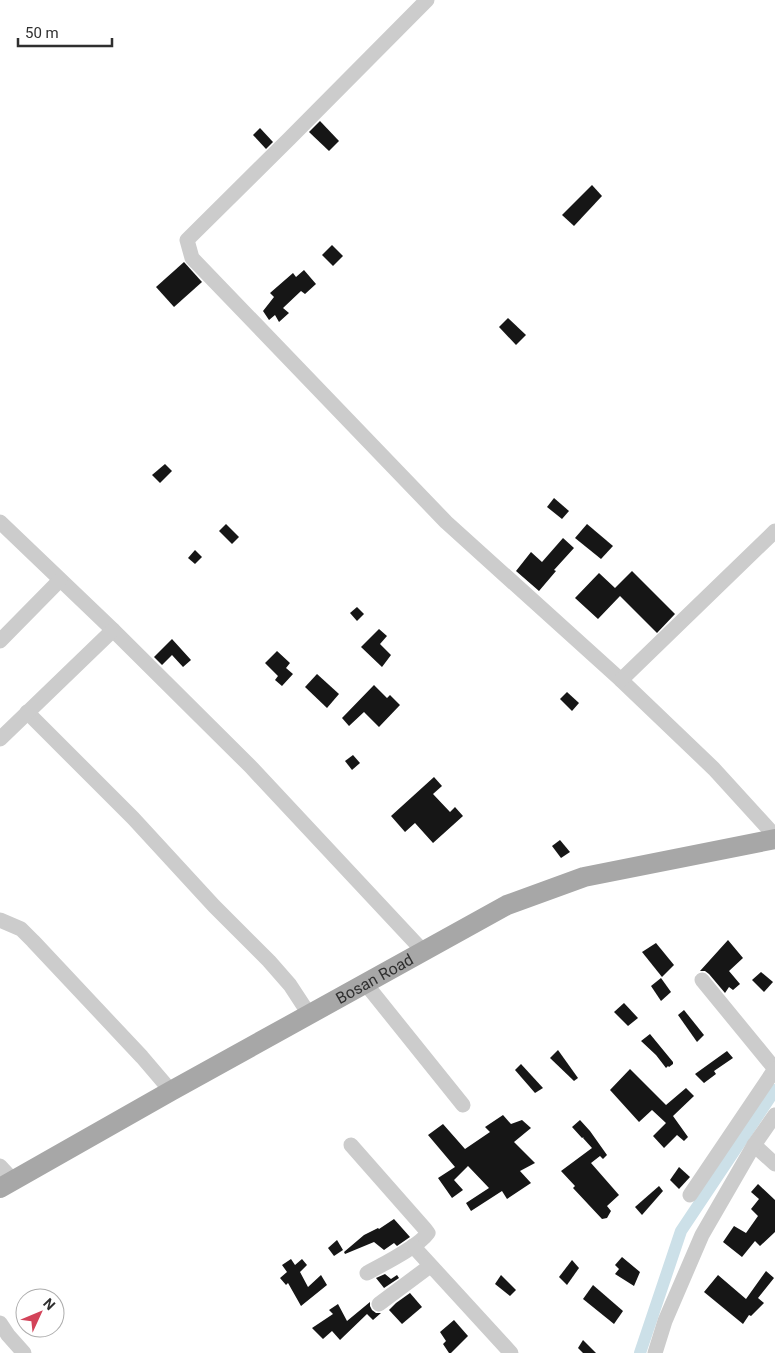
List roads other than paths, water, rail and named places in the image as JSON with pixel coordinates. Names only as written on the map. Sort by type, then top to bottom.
[{"type":"main road","name":"Bosan Road","points":[[4,1178],[171,1091],[507,905],[584,877],[775,837]]},
{"type":"street","points":[[427,0],[187,240],[192,258],[446,522],[621,680],[714,769],[775,837]]},
{"type":"street","points":[[0,522],[113,630],[250,766],[423,951]]},
{"type":"street","points":[[621,680],[775,531]]},
{"type":"street","points":[[0,641],[60,580]]},
{"type":"street","points":[[0,739],[113,630]]},
{"type":"street","points":[[27,712],[133,818],[214,906],[269,961],[290,985],[309,1014]]},
{"type":"street","points":[[0,920],[21,929],[142,1057],[171,1091]]},
{"type":"street","points":[[690,1195],[775,1069],[702,980]]},
{"type":"street","points":[[365,983],[463,1105]]},
{"type":"street","points":[[654,1353],[665,1320],[702,1235],[754,1145],[775,1115]]},
{"type":"street","points":[[351,1144],[428,1234],[368,1273]]},
{"type":"street","points":[[754,1145],[775,1164]]},
{"type":"street","points":[[412,1246],[511,1353]]},
{"type":"street","points":[[379,1304],[430,1266]]},
{"type":"street","points":[[0,1323],[24,1353]]},
{"type":"waterway","points":[[640,1353],[681,1231],[775,1090]]}]
